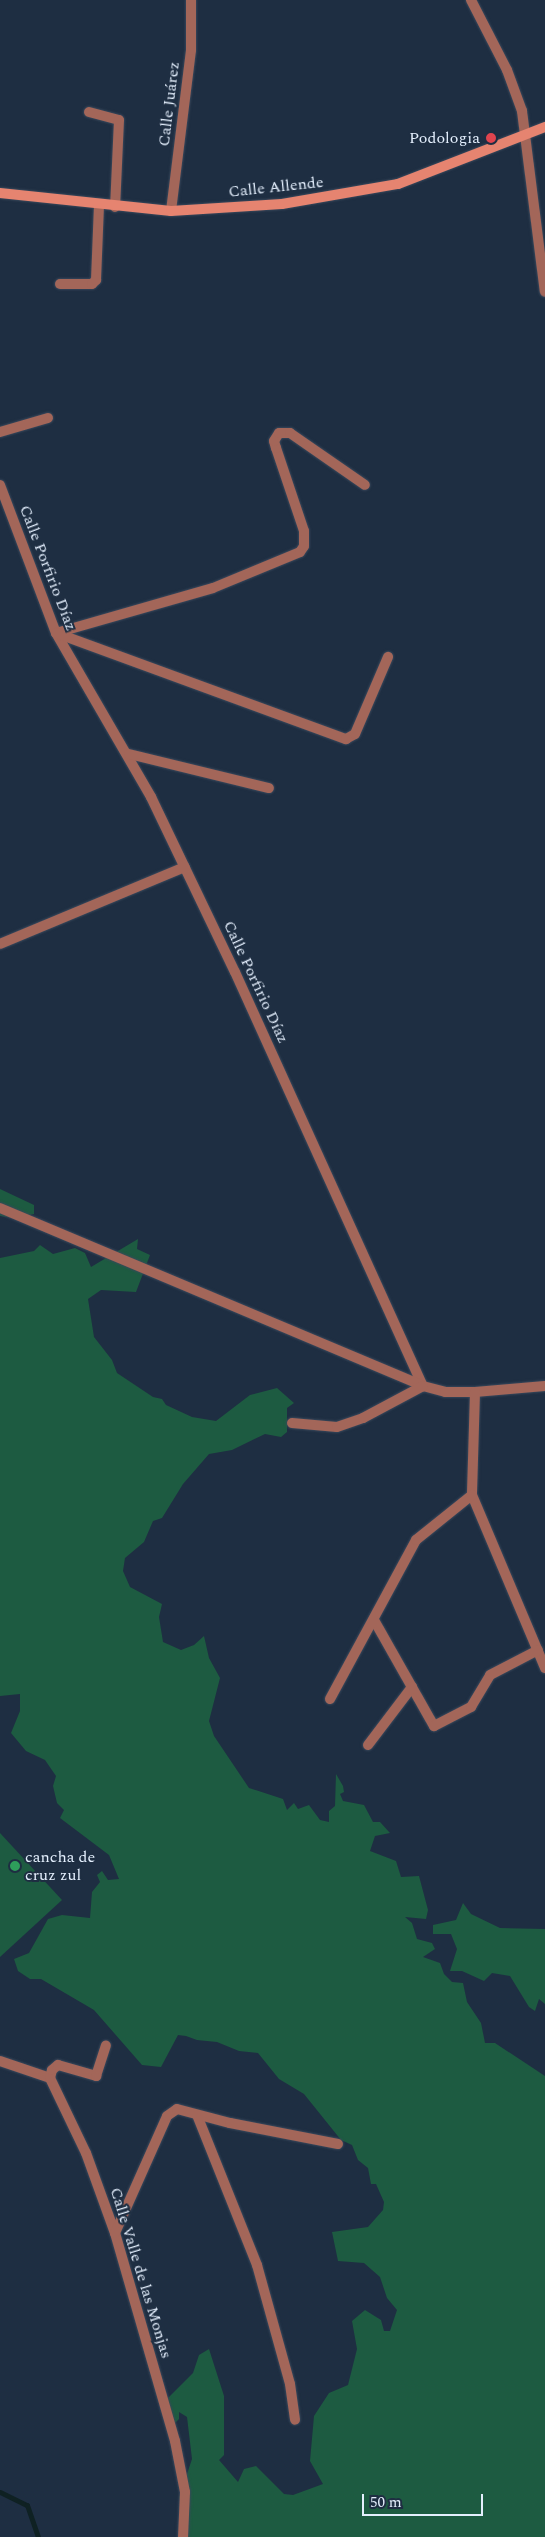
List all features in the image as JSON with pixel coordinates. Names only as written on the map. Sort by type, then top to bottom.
[{"type":"street","name":"Calle Juárez","points":[[171,211],[191,50],[191,0]]},
{"type":"street","points":[[471,0],[507,70],[522,111],[541,238],[545,292]]},
{"type":"street","points":[[89,112],[119,120],[115,207]]},
{"type":"street","name":"Calle Allende","points":[[0,194],[115,207],[171,211],[282,204],[365,192],[398,184],[545,127]]},
{"type":"street","points":[[60,284],[92,284],[96,280],[99,205]]},
{"type":"street","points":[[0,432],[48,418]]},
{"type":"street","points":[[56,634],[213,588],[300,552],[304,546],[304,531],[274,441],[278,433],[290,433],[365,485]]},
{"type":"street","name":"Calle Porfirio Díaz","points":[[0,485],[56,634],[129,754],[185,867],[423,1386]]},
{"type":"street","points":[[56,634],[346,739],[355,734],[388,657]]},
{"type":"street","points":[[129,754],[269,788]]},
{"type":"street","points":[[0,944],[185,867]]},
{"type":"street","points":[[0,1208],[423,1386],[445,1392],[475,1392],[545,1386]]},
{"type":"street","points":[[292,1422],[337,1427],[370,1415],[423,1386]]},
{"type":"street","points":[[475,1392],[472,1495],[545,1668]]},
{"type":"street","points":[[330,1699],[416,1540],[472,1495]]},
{"type":"street","points":[[374,1620],[434,1726],[471,1707],[490,1675],[538,1650]]},
{"type":"street","points":[[368,1745],[412,1687]]},
{"type":"street","points":[[0,2061],[50,2078],[52,2070],[58,2065],[96,2076],[106,2046]]},
{"type":"street","name":"Calle Valle de las Monjas","points":[[50,2078],[86,2153],[115,2233],[175,2441],[185,2492],[183,2537]]},
{"type":"street","points":[[115,2233],[168,2116],[177,2109],[197,2115],[338,2144]]},
{"type":"street","points":[[197,2115],[266,2291],[290,2384],[295,2420]]},
{"type":"green space","points":[[0,1189],[34,1205],[34,1214],[13,1218],[0,1216]]},
{"type":"green space","points":[[138,1239],[137,1249],[150,1255],[136,1292],[101,1290],[88,1299],[94,1337],[112,1360],[117,1373],[153,1397],[162,1399],[166,1405],[192,1417],[216,1421],[250,1395],[277,1388],[294,1403],[287,1408],[287,1432],[281,1437],[265,1434],[232,1450],[209,1454],[183,1484],[162,1518],[153,1521],[144,1542],[125,1558],[123,1571],[130,1587],[162,1604],[159,1617],[163,1642],[181,1650],[194,1645],[204,1636],[209,1658],[220,1678],[209,1721],[214,1736],[249,1788],[283,1799],[287,1810],[294,1803],[298,1809],[309,1805],[320,1820],[329,1822],[329,1811],[335,1806],[336,1774],[343,1786],[344,1792],[340,1794],[343,1801],[364,1805],[373,1822],[380,1822],[390,1833],[375,1836],[370,1851],[396,1861],[401,1877],[419,1876],[428,1910],[426,1919],[405,1917],[412,1923],[417,1939],[432,1943],[435,1949],[423,1957],[440,1963],[444,1974],[452,1982],[463,1983],[467,2002],[481,2023],[485,2043],[495,2043],[545,2076],[545,2537],[186,2537],[185,2515],[179,2498],[192,2459],[187,2417],[179,2412],[179,2419],[172,2426],[166,2400],[193,2373],[199,2355],[209,2349],[224,2396],[224,2455],[219,2460],[238,2482],[244,2469],[256,2466],[284,2494],[293,2495],[323,2484],[310,2461],[314,2416],[329,2393],[348,2385],[357,2349],[352,2321],[365,2310],[381,2320],[384,2331],[390,2331],[397,2310],[387,2298],[380,2277],[364,2263],[338,2261],[332,2232],[368,2227],[383,2210],[384,2202],[376,2184],[371,2184],[368,2168],[358,2160],[352,2145],[341,2140],[304,2094],[279,2079],[258,2053],[239,2051],[217,2042],[197,2040],[186,2036],[178,2035],[161,2067],[142,2065],[94,2010],[41,1979],[30,1979],[18,1971],[14,1959],[29,1953],[48,1919],[62,1915],[90,1918],[92,1892],[100,1882],[97,1875],[102,1871],[108,1880],[119,1879],[109,1855],[60,1818],[64,1810],[57,1803],[53,1786],[56,1776],[45,1760],[26,1751],[11,1733],[20,1711],[20,1694],[0,1696],[0,1258],[34,1251],[40,1245],[53,1254],[75,1248],[85,1253],[91,1267]]},
{"type":"green space","name":"cancha de cruz zul","points":[[0,1833],[62,1900],[0,1957]]},
{"type":"green space","points":[[463,1903],[471,1914],[500,1928],[545,1929],[545,2004],[539,1999],[535,2011],[529,2007],[510,1976],[492,1973],[484,1981],[462,1971],[450,1971],[457,1949],[451,1934],[433,1934],[433,1925],[456,1920]]},
{"type":"waterway","points":[[0,2492],[27,2505],[38,2537]]},
{"type":"place","name":"Podologia","points":[[491,138]]},
{"type":"place","name":"cancha de cruz zul","points":[[15,1866]]}]
